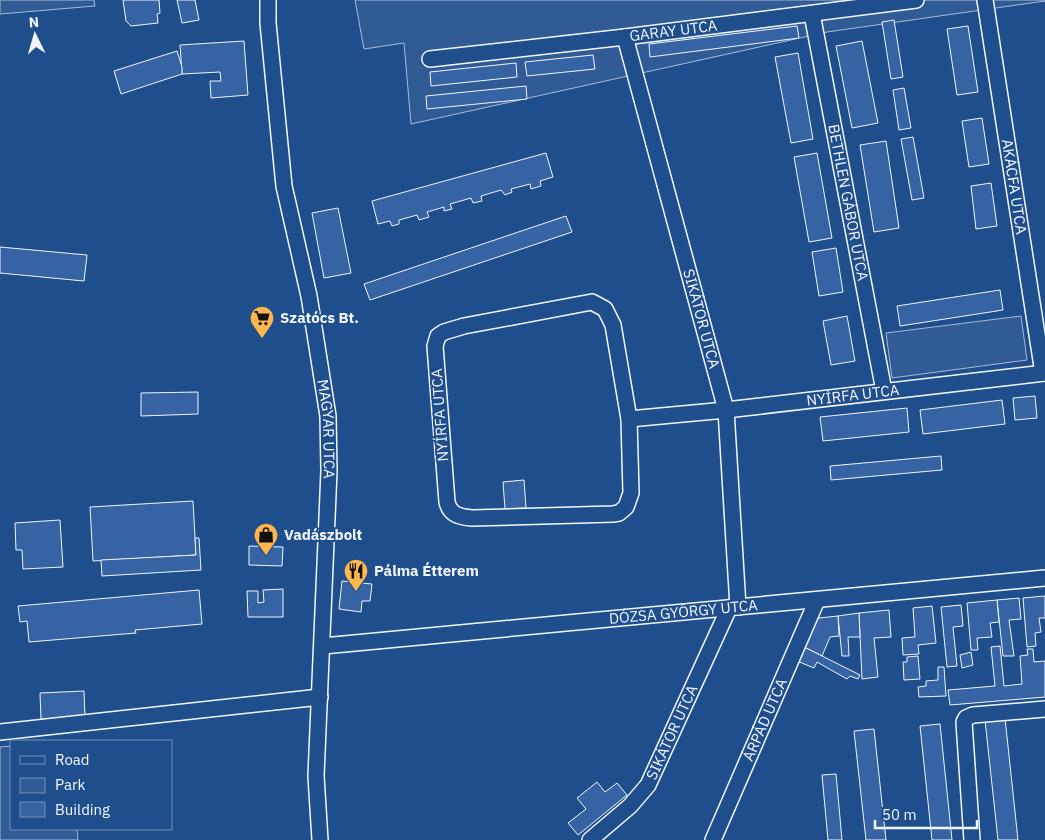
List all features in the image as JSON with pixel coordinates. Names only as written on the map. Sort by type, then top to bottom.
[{"type":"street","name":"MAGYAR UTCA","points":[[262,0],[268,22]]},
{"type":"street","name":"MAGYAR UTCA","points":[[268,0],[268,22],[284,186],[309,296],[328,416],[329,471],[316,776],[320,840]]},
{"type":"street","name":"GARAY UTCA","points":[[430,60],[916,0]]},
{"type":"street","name":"AKÁCFA UTCA","points":[[984,0],[1044,373]]},
{"type":"street","name":"BETHLEN GÁBOR UTCA","points":[[812,14],[884,391]]},
{"type":"street","name":"SIKÁTOR UTCA","points":[[590,840],[630,806],[648,786],[733,607],[726,410],[625,37]]},
{"type":"street","name":"NYÍRFA UTCA","points":[[584,303],[598,304],[605,310],[613,325],[629,419],[631,493],[626,507],[619,513],[472,518],[455,514],[448,507],[447,502],[436,340],[438,336],[450,330],[483,322],[584,303]]},
{"type":"street","name":"NYÍRFA UTCA","points":[[629,419],[726,410],[1044,373]]},
{"type":"street","name":"DÓZSA GYÖRGY UTCA","points":[[323,646],[1045,578]]},
{"type":"street","name":"ÁRPÁD UTCA","points":[[713,840],[817,600]]},
{"type":"street","points":[[0,732],[320,697]]},
{"type":"street","points":[[972,840],[963,729],[966,718],[974,715],[1045,709]]},
{"type":"green space","points":[[0,0],[94,0],[95,6],[0,14]]},
{"type":"green space","points":[[355,0],[1045,1],[827,32],[411,124],[404,43],[364,49]]},
{"type":"green space","points":[[1021,316],[1027,360],[892,378],[886,333]]},
{"type":"green space","points":[[10,746],[10,830],[77,830],[78,840],[0,840],[0,747]]},
{"type":"building","points":[[123,0],[159,0],[160,13],[157,14],[158,23],[131,26],[126,21]]},
{"type":"building","points":[[177,0],[195,0],[199,20],[182,23]]},
{"type":"building","points":[[894,20],[903,77],[891,79],[882,22]]},
{"type":"building","points":[[797,26],[799,38],[650,57],[649,44]]},
{"type":"building","points":[[968,26],[978,92],[957,95],[947,29]]},
{"type":"building","points":[[244,41],[248,95],[211,98],[210,81],[221,81],[220,72],[182,74],[180,45]]},
{"type":"building","points":[[862,41],[878,123],[852,128],[836,46]]},
{"type":"building","points":[[177,51],[182,74],[121,94],[114,71]]},
{"type":"building","points":[[798,53],[813,139],[791,143],[775,57]]},
{"type":"building","points":[[593,55],[595,69],[527,76],[525,62]]},
{"type":"building","points":[[516,63],[517,77],[431,86],[430,72]]},
{"type":"building","points":[[526,86],[527,99],[427,109],[426,96]]},
{"type":"building","points":[[904,88],[911,128],[899,130],[893,90]]},
{"type":"building","points":[[982,118],[989,164],[969,167],[962,121]]},
{"type":"building","points":[[913,137],[924,198],[912,200],[901,139]]},
{"type":"building","points":[[886,141],[899,228],[874,232],[860,145]]},
{"type":"building","points":[[546,153],[553,177],[540,181],[541,186],[531,189],[530,184],[511,189],[512,192],[505,195],[501,190],[481,196],[482,201],[473,203],[471,198],[450,204],[452,209],[444,211],[444,207],[427,212],[429,217],[419,220],[417,215],[399,220],[399,224],[392,226],[390,221],[378,224],[372,201]]},
{"type":"building","points":[[817,153],[832,238],[809,242],[794,157]]},
{"type":"building","points":[[991,183],[997,226],[976,229],[971,186]]},
{"type":"building","points":[[338,208],[351,273],[324,278],[312,213]]},
{"type":"building","points":[[566,216],[572,232],[370,300],[364,284]]},
{"type":"building","points":[[0,247],[87,255],[84,281],[0,273]]},
{"type":"building","points":[[836,248],[843,292],[819,296],[812,252]]},
{"type":"building","points":[[1000,290],[1003,310],[900,326],[897,306]]},
{"type":"building","points":[[847,316],[855,361],[831,365],[823,321]]},
{"type":"building","points":[[198,392],[198,414],[141,416],[141,393]]},
{"type":"building","points":[[1035,396],[1037,418],[1015,420],[1013,398]]},
{"type":"building","points":[[1002,400],[1005,424],[923,434],[920,410]]},
{"type":"building","points":[[907,408],[909,432],[823,441],[820,417]]},
{"type":"building","points":[[941,456],[942,470],[831,480],[830,466]]},
{"type":"building","points":[[524,480],[526,508],[505,509],[503,482]]},
{"type":"building","points":[[193,501],[196,555],[93,561],[90,507]]},
{"type":"building","points":[[60,520],[63,567],[23,569],[22,550],[16,550],[15,523]]},
{"type":"building","points":[[195,538],[199,538],[201,570],[102,576],[101,560],[196,555]]},
{"type":"building","name":"Vadászbolt","points":[[249,546],[283,547],[282,566],[249,565]]},
{"type":"building","name":"Pálma Étterem","points":[[342,581],[372,584],[370,601],[362,601],[361,612],[339,609]]},
{"type":"building","points":[[283,589],[283,617],[248,617],[247,591],[258,591],[258,603],[264,602],[263,590]]},
{"type":"building","points":[[199,590],[202,624],[135,630],[136,633],[29,642],[27,621],[20,622],[18,606]]},
{"type":"building","points":[[1045,596],[1045,618],[1039,618],[1041,632],[1035,633],[1036,646],[1027,647],[1023,598]]},
{"type":"building","points":[[1019,598],[1021,619],[1009,620],[1014,656],[1003,656],[997,600]]},
{"type":"building","points":[[997,600],[999,622],[990,623],[992,637],[977,638],[978,650],[971,650],[967,603]]},
{"type":"building","points":[[961,605],[963,626],[953,627],[957,666],[947,667],[941,607]]},
{"type":"building","points":[[932,606],[936,643],[918,645],[919,654],[903,655],[902,638],[915,637],[913,608]]},
{"type":"building","points":[[889,610],[891,637],[874,638],[878,677],[862,679],[859,613]]},
{"type":"building","points":[[859,613],[860,637],[848,637],[849,656],[842,656],[838,616]]},
{"type":"building","points":[[838,616],[839,636],[830,637],[822,656],[804,647],[814,621],[819,618]]},
{"type":"building","points":[[1000,646],[1004,686],[1022,684],[1020,656],[1028,655],[1027,649],[1033,649],[1034,662],[1045,661],[1045,697],[950,705],[948,690],[995,686],[991,647]]},
{"type":"building","points":[[804,647],[860,675],[858,679],[850,676],[847,679],[817,662],[814,668],[797,661]]},
{"type":"building","points":[[971,652],[973,665],[962,668],[960,655]]},
{"type":"building","points":[[918,656],[920,679],[904,680],[903,662],[907,662],[907,657]]},
{"type":"building","points":[[938,667],[944,667],[946,696],[919,697],[918,687],[926,686],[926,681],[938,680]]},
{"type":"building","points":[[84,691],[85,717],[41,719],[40,693]]},
{"type":"building","points":[[1005,718],[1018,840],[998,840],[985,720]]},
{"type":"building","points":[[940,724],[952,840],[932,840],[920,726]]},
{"type":"building","points":[[874,729],[886,840],[866,840],[854,731]]},
{"type":"building","points":[[836,774],[842,840],[828,840],[822,775]]},
{"type":"building","points":[[597,782],[605,792],[617,783],[627,795],[578,835],[568,823],[586,809],[577,798]]},
{"type":"place","name":"Szatócs Bt.","points":[[262,339]]},
{"type":"place","name":"Vadászbolt","points":[[266,556]]},
{"type":"place","name":"Pálma Étterem","points":[[356,592]]}]
